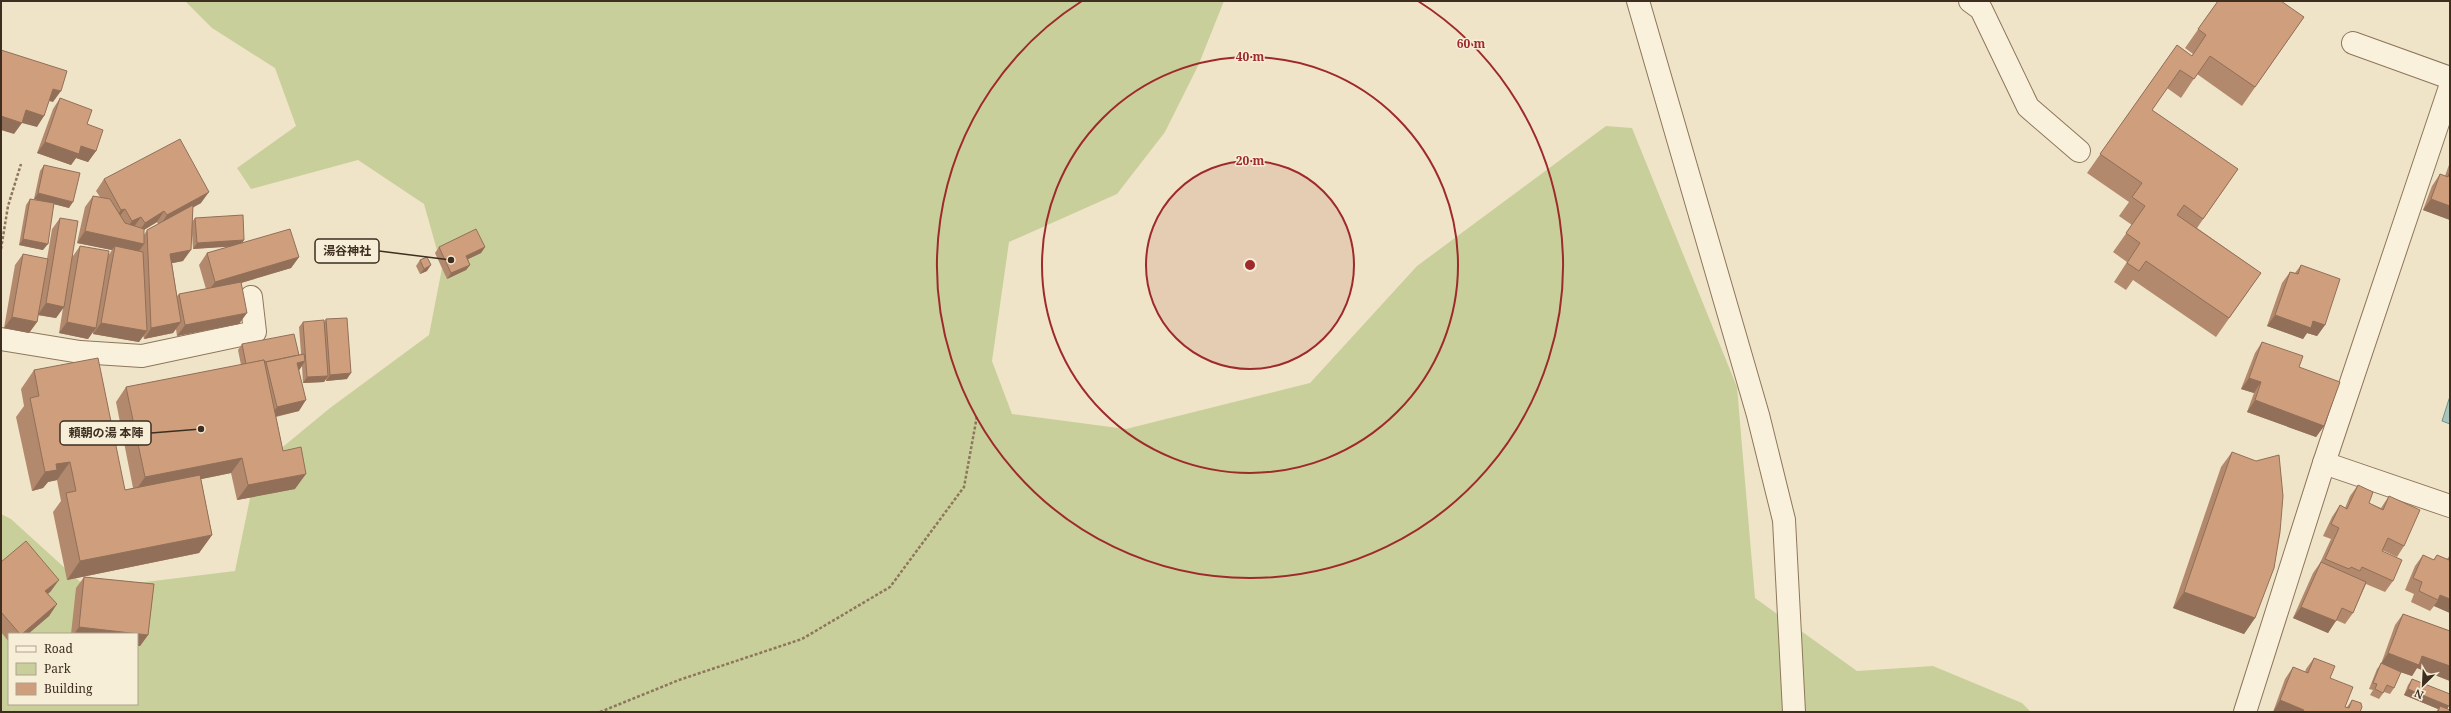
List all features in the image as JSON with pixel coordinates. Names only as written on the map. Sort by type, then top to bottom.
[{"type":"street","points":[[1638,1],[1758,415],[1784,520],[1794,712]]},
{"type":"street","points":[[1970,1],[1981,9],[2028,107],[2079,151]]},
{"type":"street","points":[[2353,43],[2450,78]]},
{"type":"street","points":[[2245,712],[2324,463],[2450,87]]},
{"type":"street","points":[[1,339],[80,352],[142,356],[255,332],[251,297]]},
{"type":"street","points":[[2324,463],[2450,506]]},
{"type":"path","points":[[1,249],[8,206],[21,164]]},
{"type":"path","points":[[600,712],[679,680],[802,639],[890,587],[964,486],[977,416]]},
{"type":"green space","points":[[185,1],[1224,1],[1198,66],[1165,132],[1117,194],[1009,242],[992,361],[1012,414],[1126,429],[1310,383],[1417,266],[1606,126],[1632,128],[1737,387],[1755,598],[1857,671],[1933,666],[2022,703],[2031,712],[1,712],[1,514],[11,519],[88,589],[235,571],[256,469],[330,408],[429,335],[442,268],[424,204],[358,160],[251,189],[237,168],[296,126],[275,68],[212,28]]},
{"type":"water","points":[[2450,396],[2450,424],[2442,421]]},
{"type":"building","points":[[2218,1],[2281,1],[2304,17],[2255,87],[2210,56],[2194,79],[2180,70],[2152,110],[2238,169],[2203,219],[2184,205],[2177,215],[2261,273],[2229,318],[2146,261],[2139,271],[2127,263],[2140,243],[2126,233],[2145,206],[2132,197],[2142,183],[2100,154],[2177,45],[2192,56],[2206,35],[2198,29]]},
{"type":"building","points":[[1,50],[67,71],[61,91],[53,89],[44,116],[26,110],[22,123],[1,116]]},
{"type":"building","points":[[60,98],[92,110],[87,124],[103,130],[96,151],[81,146],[79,154],[45,142]]},
{"type":"building","points":[[180,139],[209,192],[167,215],[164,211],[145,223],[141,217],[132,221],[125,209],[121,210],[104,179]]},
{"type":"building","points":[[44,165],[80,173],[73,202],[38,193]]},
{"type":"building","points":[[2450,171],[2450,206],[2431,199],[2440,174],[2448,177]]},
{"type":"building","points":[[93,196],[110,199],[125,223],[144,229],[144,244],[85,231]]},
{"type":"building","points":[[30,199],[54,203],[48,244],[23,239]]},
{"type":"building","points":[[193,205],[191,250],[170,254],[181,322],[151,328],[147,230]]},
{"type":"building","points":[[243,215],[244,240],[197,243],[195,218]]},
{"type":"building","points":[[60,218],[78,221],[64,307],[46,303]]},
{"type":"building","points":[[290,229],[299,257],[215,282],[207,253]]},
{"type":"building","points":[[476,229],[485,247],[466,256],[470,265],[451,273],[439,247]]},
{"type":"building","points":[[80,246],[109,251],[96,328],[67,322]]},
{"type":"building","points":[[115,246],[143,252],[147,331],[101,323]]},
{"type":"building","points":[[23,254],[48,259],[37,322],[12,317]]},
{"type":"building","points":[[427,257],[431,265],[424,269],[420,260]]},
{"type":"building","points":[[2301,265],[2340,279],[2325,325],[2313,321],[2311,328],[2275,315],[2290,272],[2298,274]]},
{"type":"building","points":[[241,282],[247,313],[185,325],[179,294]]},
{"type":"building","points":[[347,318],[351,373],[330,375],[326,319]]},
{"type":"building","points":[[324,320],[328,376],[307,377],[303,322]]},
{"type":"building","points":[[294,334],[299,355],[265,362],[264,360],[246,364],[242,344]]},
{"type":"building","points":[[2262,342],[2303,356],[2299,367],[2340,382],[2324,426],[2255,400],[2261,382],[2249,378]]},
{"type":"building","points":[[304,354],[305,361],[297,363],[306,400],[277,407],[266,362]]},
{"type":"building","points":[[98,358],[125,490],[200,475],[212,535],[80,561],[66,493],[76,491],[70,462],[56,464],[57,470],[45,472],[30,398],[39,396],[34,370]]},
{"type":"building","points":[[264,360],[283,451],[301,447],[306,474],[248,485],[242,458],[145,477],[126,387]]},
{"type":"building","points":[[2232,452],[2256,461],[2279,455],[2283,496],[2280,532],[2274,568],[2255,618],[2184,592]]},
{"type":"building","points":[[2358,485],[2373,492],[2369,503],[2383,510],[2389,496],[2420,510],[2404,546],[2388,538],[2382,551],[2402,560],[2393,581],[2362,567],[2360,571],[2351,567],[2349,569],[2325,559],[2339,528],[2331,524],[2340,505],[2347,509]]},
{"type":"building","points":[[26,541],[59,580],[45,591],[57,604],[23,633],[19,633],[1,612],[1,562]]},
{"type":"building","points":[[2423,555],[2434,560],[2437,555],[2449,560],[2450,558],[2450,599],[2440,595],[2438,600],[2419,591],[2422,582],[2413,578]]},
{"type":"building","points":[[2321,562],[2366,582],[2353,613],[2342,608],[2336,621],[2301,607]]},
{"type":"building","points":[[84,577],[154,584],[148,635],[79,627]]},
{"type":"building","points":[[2403,614],[2450,631],[2450,666],[2422,656],[2419,665],[2388,653]]},
{"type":"building","points":[[2314,658],[2335,666],[2330,678],[2353,687],[2345,707],[2349,708],[2352,700],[2361,703],[2362,707],[2360,712],[2303,712],[2304,710],[2280,700],[2293,667],[2308,673]]},
{"type":"building","points":[[2381,663],[2401,672],[2394,688],[2387,685],[2383,693],[2375,689],[2377,684],[2373,683]]},
{"type":"building","points":[[2412,679],[2450,694],[2449,706],[2408,689]]},
{"type":"building","points":[[2440,706],[2450,710],[2450,712],[2438,712]]},
{"type":"place","name":"湯谷神社","points":[[451,260]]},
{"type":"place","name":"頼朝の湯 本陣","points":[[201,429]]}]
